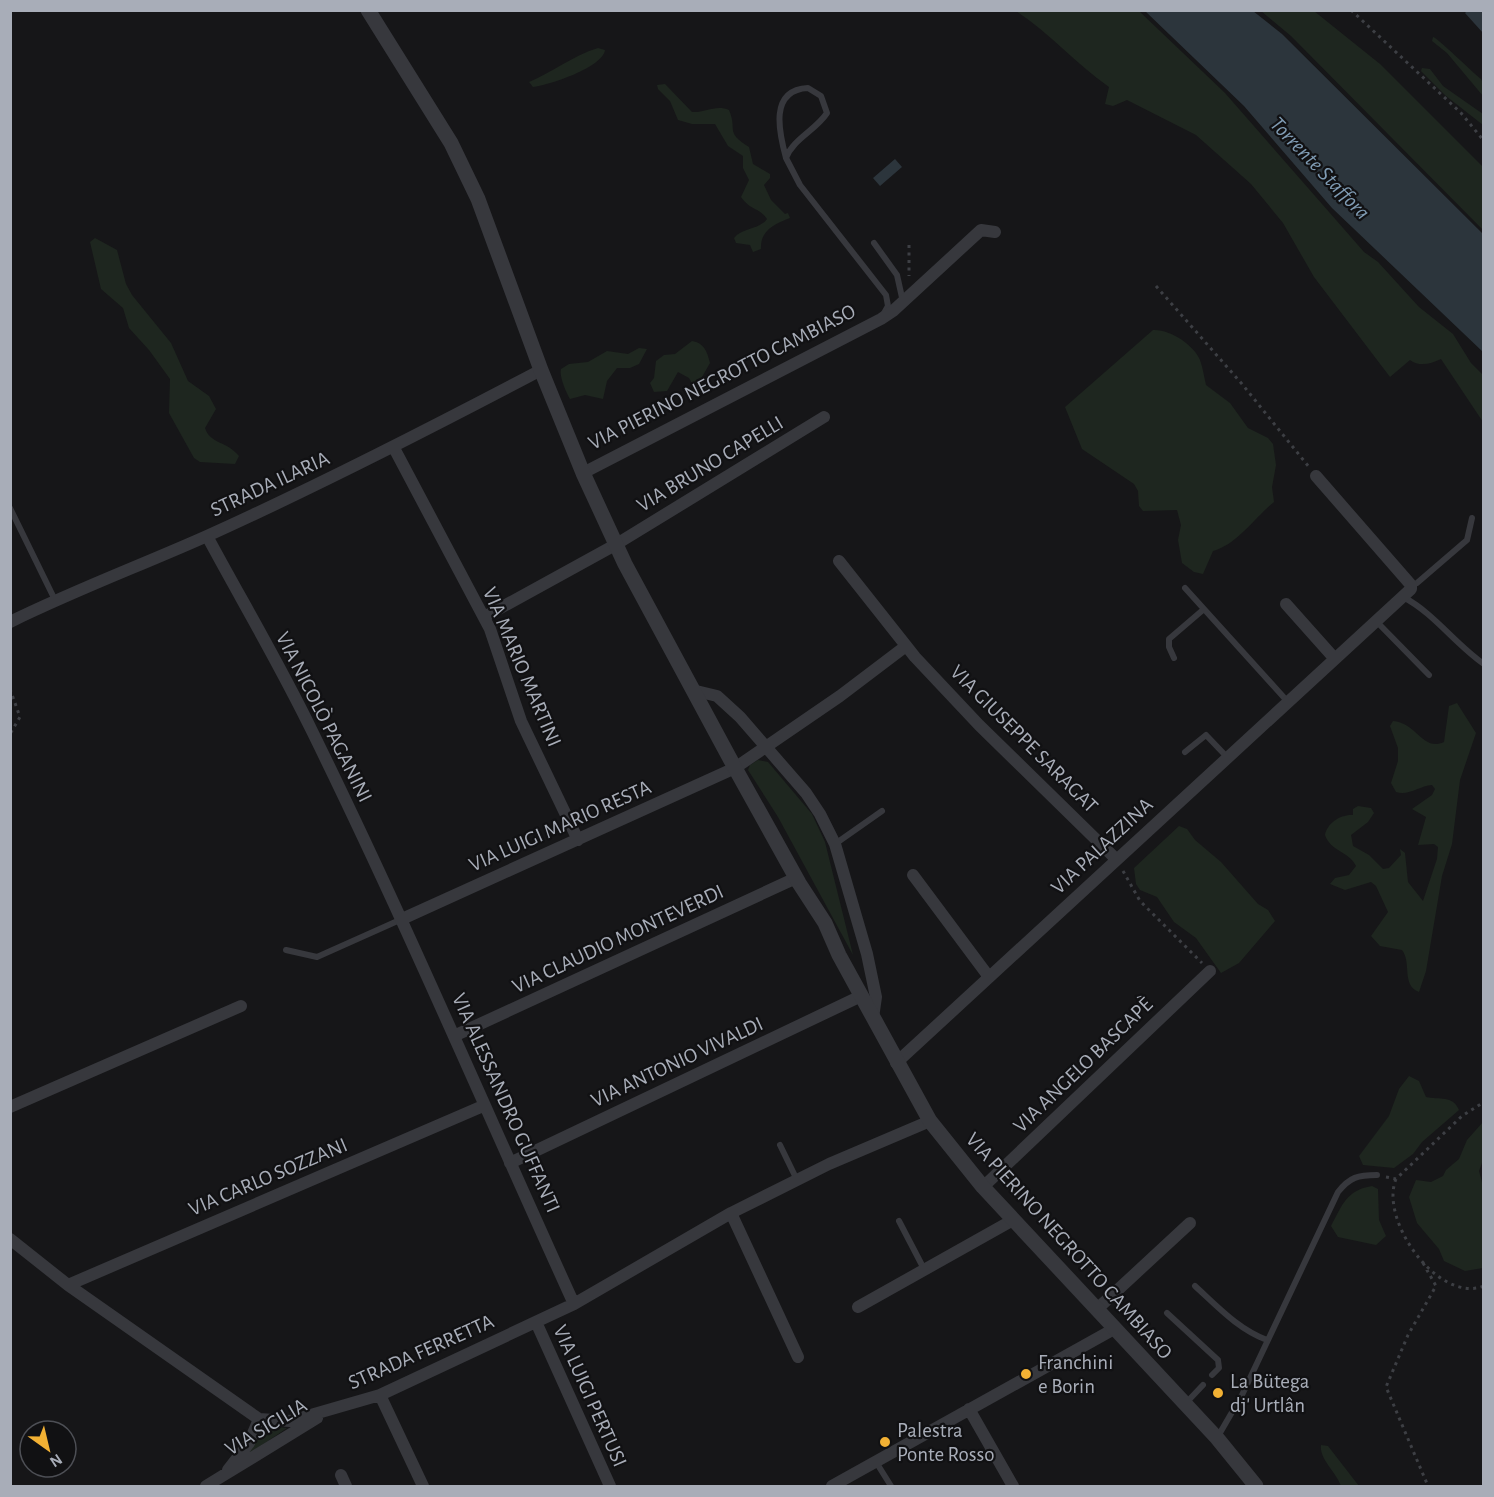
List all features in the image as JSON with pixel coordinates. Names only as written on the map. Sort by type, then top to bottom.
[{"type":"street","name":"VIA PIERINO NEGROTTO CAMBIASO","points":[[368,10],[451,143],[478,199],[542,370],[583,473],[615,545],[735,768],[798,881],[825,923],[839,955],[896,1063],[930,1121],[983,1187],[1217,1438],[1256,1486]]},
{"type":"street","name":"VIA PIERINO NEGROTTO CAMBIASO","points":[[583,473],[880,319],[906,299],[981,230],[995,232]]},
{"type":"street","name":"STRADA ILARIA","points":[[10,622],[55,600],[207,536],[394,448],[542,370]]},
{"type":"street","name":"VIA BRUNO CAPELLI","points":[[484,617],[615,545],[824,417]]},
{"type":"street","name":"VIA MARIO MARTINI","points":[[394,448],[484,617],[521,721],[578,840]]},
{"type":"street","points":[[1316,476],[1414,586]]},
{"type":"street","name":"VIA NICOLÒ PAGANINI","points":[[207,536],[312,729],[402,919]]},
{"type":"street","name":"VIA GIUSEPPE SARAGAT","points":[[839,561],[906,646],[979,725],[1116,859]]},
{"type":"street","name":"VIA PALAZZINA","points":[[896,1063],[1414,586]]},
{"type":"street","points":[[1286,604],[1335,658]]},
{"type":"street","points":[[735,768],[768,748],[906,646]]},
{"type":"street","name":"VIA PIERINO NEGROTTO CAMBIASO","points":[[692,690],[717,696],[768,748],[806,793],[820,814],[835,844],[867,954],[876,997],[873,1018]]},
{"type":"street","name":"VIA LUIGI MARIO RESTA","points":[[402,919],[735,768]]},
{"type":"street","points":[[913,875],[989,976]]},
{"type":"street","name":"VIA CLAUDIO MONTEVERDI","points":[[456,1035],[798,881]]},
{"type":"street","name":"VIA ALESSANDRO GUFFANTI","points":[[402,919],[456,1035],[483,1106],[574,1304]]},
{"type":"street","name":"VIA ANGELO BASCAPÈ","points":[[983,1187],[1210,971]]},
{"type":"street","name":"VIA ANTONIO VIVALDI","points":[[510,1163],[861,996]]},
{"type":"street","points":[[10,1107],[241,1006]]},
{"type":"street","name":"VIA CARLO SOZZANI","points":[[68,1285],[483,1106]]},
{"type":"street","name":"STRADA FERRETTA","points":[[259,1419],[290,1421],[326,1413],[380,1395],[574,1304],[731,1213],[797,1180],[930,1121]]},
{"type":"street","points":[[731,1213],[798,1357]]},
{"type":"street","points":[[858,1307],[1013,1220]]},
{"type":"street","points":[[1096,1310],[1190,1223]]},
{"type":"street","points":[[10,1239],[68,1285],[259,1419]]},
{"type":"street","name":"VIA LUIGI PERTUSI","points":[[536,1322],[610,1486]]},
{"type":"street","points":[[832,1486],[1114,1329]]},
{"type":"street","points":[[380,1395],[423,1486]]},
{"type":"street","points":[[969,1409],[1012,1486]]},
{"type":"street","name":"VIA SICILIA","points":[[206,1486],[272,1448],[326,1413]]},
{"type":"street","name":"VIA SICILIA","points":[[225,1474],[249,1443],[259,1419]]},
{"type":"lane","points":[[786,158],[790,149],[821,121],[826,113],[821,96],[808,88],[796,89],[787,96],[778,117],[786,158],[800,185],[886,295],[888,306],[880,319]]},
{"type":"lane","points":[[874,243],[897,275],[906,299]]},
{"type":"lane","points":[[10,508],[55,600]]},
{"type":"lane","points":[[1414,586],[1467,540],[1472,518]]},
{"type":"lane","points":[[1185,588],[1288,702]]},
{"type":"lane","points":[[1402,597],[1418,605],[1457,643],[1484,664]]},
{"type":"lane","points":[[1174,658],[1169,647],[1169,639],[1204,609]]},
{"type":"lane","points":[[1376,621],[1429,675]]},
{"type":"lane","points":[[1185,753],[1206,735],[1227,757]]},
{"type":"lane","points":[[835,844],[882,811]]},
{"type":"lane","points":[[286,950],[317,957],[402,919]]},
{"type":"lane","points":[[780,1145],[797,1180]]},
{"type":"lane","points":[[1217,1438],[1242,1395],[1338,1192],[1348,1179],[1360,1175],[1377,1175]]},
{"type":"lane","points":[[899,1221],[924,1270]]},
{"type":"lane","points":[[1196,1286],[1252,1335],[1267,1340]]},
{"type":"lane","points":[[1167,1313],[1218,1360],[1219,1368],[1212,1375]]},
{"type":"lane","points":[[1185,1404],[1203,1385]]},
{"type":"lane","points":[[876,1462],[891,1486]]},
{"type":"path","points":[[1351,10],[1461,114],[1484,141]]},
{"type":"path","points":[[906,299],[909,245]]},
{"type":"path","points":[[1156,286],[1242,384],[1316,476]]},
{"type":"path","points":[[10,689],[20,717],[10,735]]},
{"type":"path","points":[[1116,859],[1131,889],[1140,901],[1210,971]]},
{"type":"path","points":[[1428,1486],[1386,1387],[1408,1335],[1436,1286],[1405,1237],[1392,1200],[1396,1179],[1462,1116],[1484,1102]]},
{"type":"path","points":[[1377,1175],[1396,1179]]},
{"type":"path","points":[[1423,1263],[1442,1279],[1462,1287],[1475,1289],[1484,1286]]},
{"type":"shaded area","points":[[1016,11],[1139,11],[1225,93],[1364,252],[1378,262],[1419,307],[1453,334],[1471,363],[1483,375],[1483,422],[1441,359],[1425,364],[1418,364],[1410,360],[1390,377],[1314,277],[1283,223],[1251,184],[1196,135],[1127,100],[1113,106],[1105,104],[1109,87]]},
{"type":"shaded area","points":[[1261,11],[1314,11],[1380,64],[1483,167],[1483,230],[1291,36]]},
{"type":"shaded area","points":[[1433,37],[1481,79],[1483,96],[1447,53],[1432,41]]},
{"type":"shaded area","points":[[598,48],[605,50],[602,56],[586,69],[541,86],[533,87],[529,82],[580,55]]},
{"type":"shaded area","points":[[1422,68],[1430,69],[1443,86],[1483,114],[1483,125],[1446,96],[1421,71]]},
{"type":"shaded area","points":[[665,84],[692,112],[715,108],[729,110],[734,134],[749,147],[753,164],[770,174],[770,178],[764,185],[771,200],[785,214],[788,213],[790,218],[774,225],[766,232],[761,242],[761,249],[753,252],[750,245],[736,243],[734,238],[764,223],[767,219],[741,197],[749,180],[743,168],[743,156],[728,146],[715,124],[692,124],[678,120],[670,101],[658,89],[657,85]]},
{"type":"shaded area","points":[[95,238],[117,250],[126,284],[132,295],[171,343],[188,381],[209,396],[216,409],[205,428],[211,437],[239,456],[235,464],[200,462],[194,458],[169,413],[170,379],[149,350],[129,328],[123,308],[101,289],[90,242]]},
{"type":"shaded area","points":[[1153,330],[1174,335],[1193,349],[1200,360],[1206,385],[1230,403],[1248,428],[1268,438],[1273,444],[1276,465],[1272,487],[1274,502],[1238,537],[1213,551],[1203,574],[1194,572],[1182,563],[1178,540],[1181,525],[1177,510],[1143,511],[1139,506],[1138,491],[1134,484],[1082,449],[1065,407]]},
{"type":"shaded area","points":[[692,341],[702,346],[709,359],[710,363],[702,377],[709,387],[708,393],[698,394],[689,378],[678,372],[667,391],[654,392],[650,383],[654,378],[656,361],[664,355],[675,354]]},
{"type":"shaded area","points":[[639,348],[647,349],[639,364],[630,368],[617,368],[607,381],[603,399],[585,395],[570,399],[562,380],[561,369],[569,364],[588,362],[607,351],[628,354]]},
{"type":"shaded area","points":[[1457,703],[1476,733],[1460,780],[1452,844],[1442,876],[1426,971],[1419,992],[1410,984],[1402,950],[1380,946],[1371,936],[1388,912],[1376,886],[1371,882],[1345,890],[1330,884],[1335,878],[1349,875],[1356,866],[1353,861],[1331,845],[1325,835],[1335,820],[1353,815],[1353,809],[1358,806],[1371,808],[1374,813],[1368,822],[1351,835],[1353,846],[1369,855],[1383,869],[1389,868],[1401,855],[1400,849],[1405,853],[1408,882],[1423,901],[1437,859],[1438,847],[1434,844],[1418,845],[1426,817],[1412,809],[1432,795],[1435,789],[1432,785],[1405,793],[1396,792],[1391,783],[1398,761],[1398,748],[1390,726],[1393,721],[1401,723],[1431,743],[1444,742],[1449,706]]},
{"type":"shaded area","points":[[758,760],[768,762],[812,814],[825,842],[853,955],[778,817],[748,770],[750,765]]},
{"type":"shaded area","points":[[1179,826],[1187,829],[1195,840],[1221,862],[1258,904],[1268,910],[1275,921],[1239,963],[1221,973],[1196,938],[1174,922],[1157,897],[1140,890],[1136,884],[1134,868]]},
{"type":"shaded area","points":[[1409,1076],[1419,1081],[1426,1097],[1449,1100],[1459,1110],[1422,1142],[1413,1154],[1394,1168],[1363,1165],[1359,1156],[1389,1116],[1399,1089]]},
{"type":"shaded area","points":[[1483,1122],[1483,1160],[1479,1171],[1484,1190],[1483,1268],[1465,1271],[1444,1261],[1439,1249],[1417,1223],[1409,1197],[1416,1180],[1431,1182],[1443,1176],[1446,1170],[1459,1159],[1467,1140]]},
{"type":"shaded area","points":[[1372,1186],[1378,1189],[1379,1220],[1386,1236],[1376,1245],[1338,1237],[1331,1226],[1346,1200],[1356,1191]]},
{"type":"shaded area","points":[[266,1426],[287,1428],[243,1458]]},
{"type":"shaded area","points":[[1321,1445],[1328,1446],[1359,1486],[1341,1486],[1325,1461]]},
{"type":"water","points":[[1468,10],[1483,11],[1483,33],[1465,13]]},
{"type":"water","name":"Torrente Staffora","points":[[1145,11],[1253,11],[1282,34],[1483,234],[1483,352],[1332,208],[1244,106]]},
{"type":"water","points":[[895,159],[902,167],[880,186],[873,178]]},
{"type":"place","name":"Franchini e Borin","points":[[1026,1374]]},
{"type":"place","name":"La Bütega dj' Urtlân","points":[[1218,1393]]},
{"type":"place","name":"Palestra Ponte Rosso","points":[[885,1442]]}]
